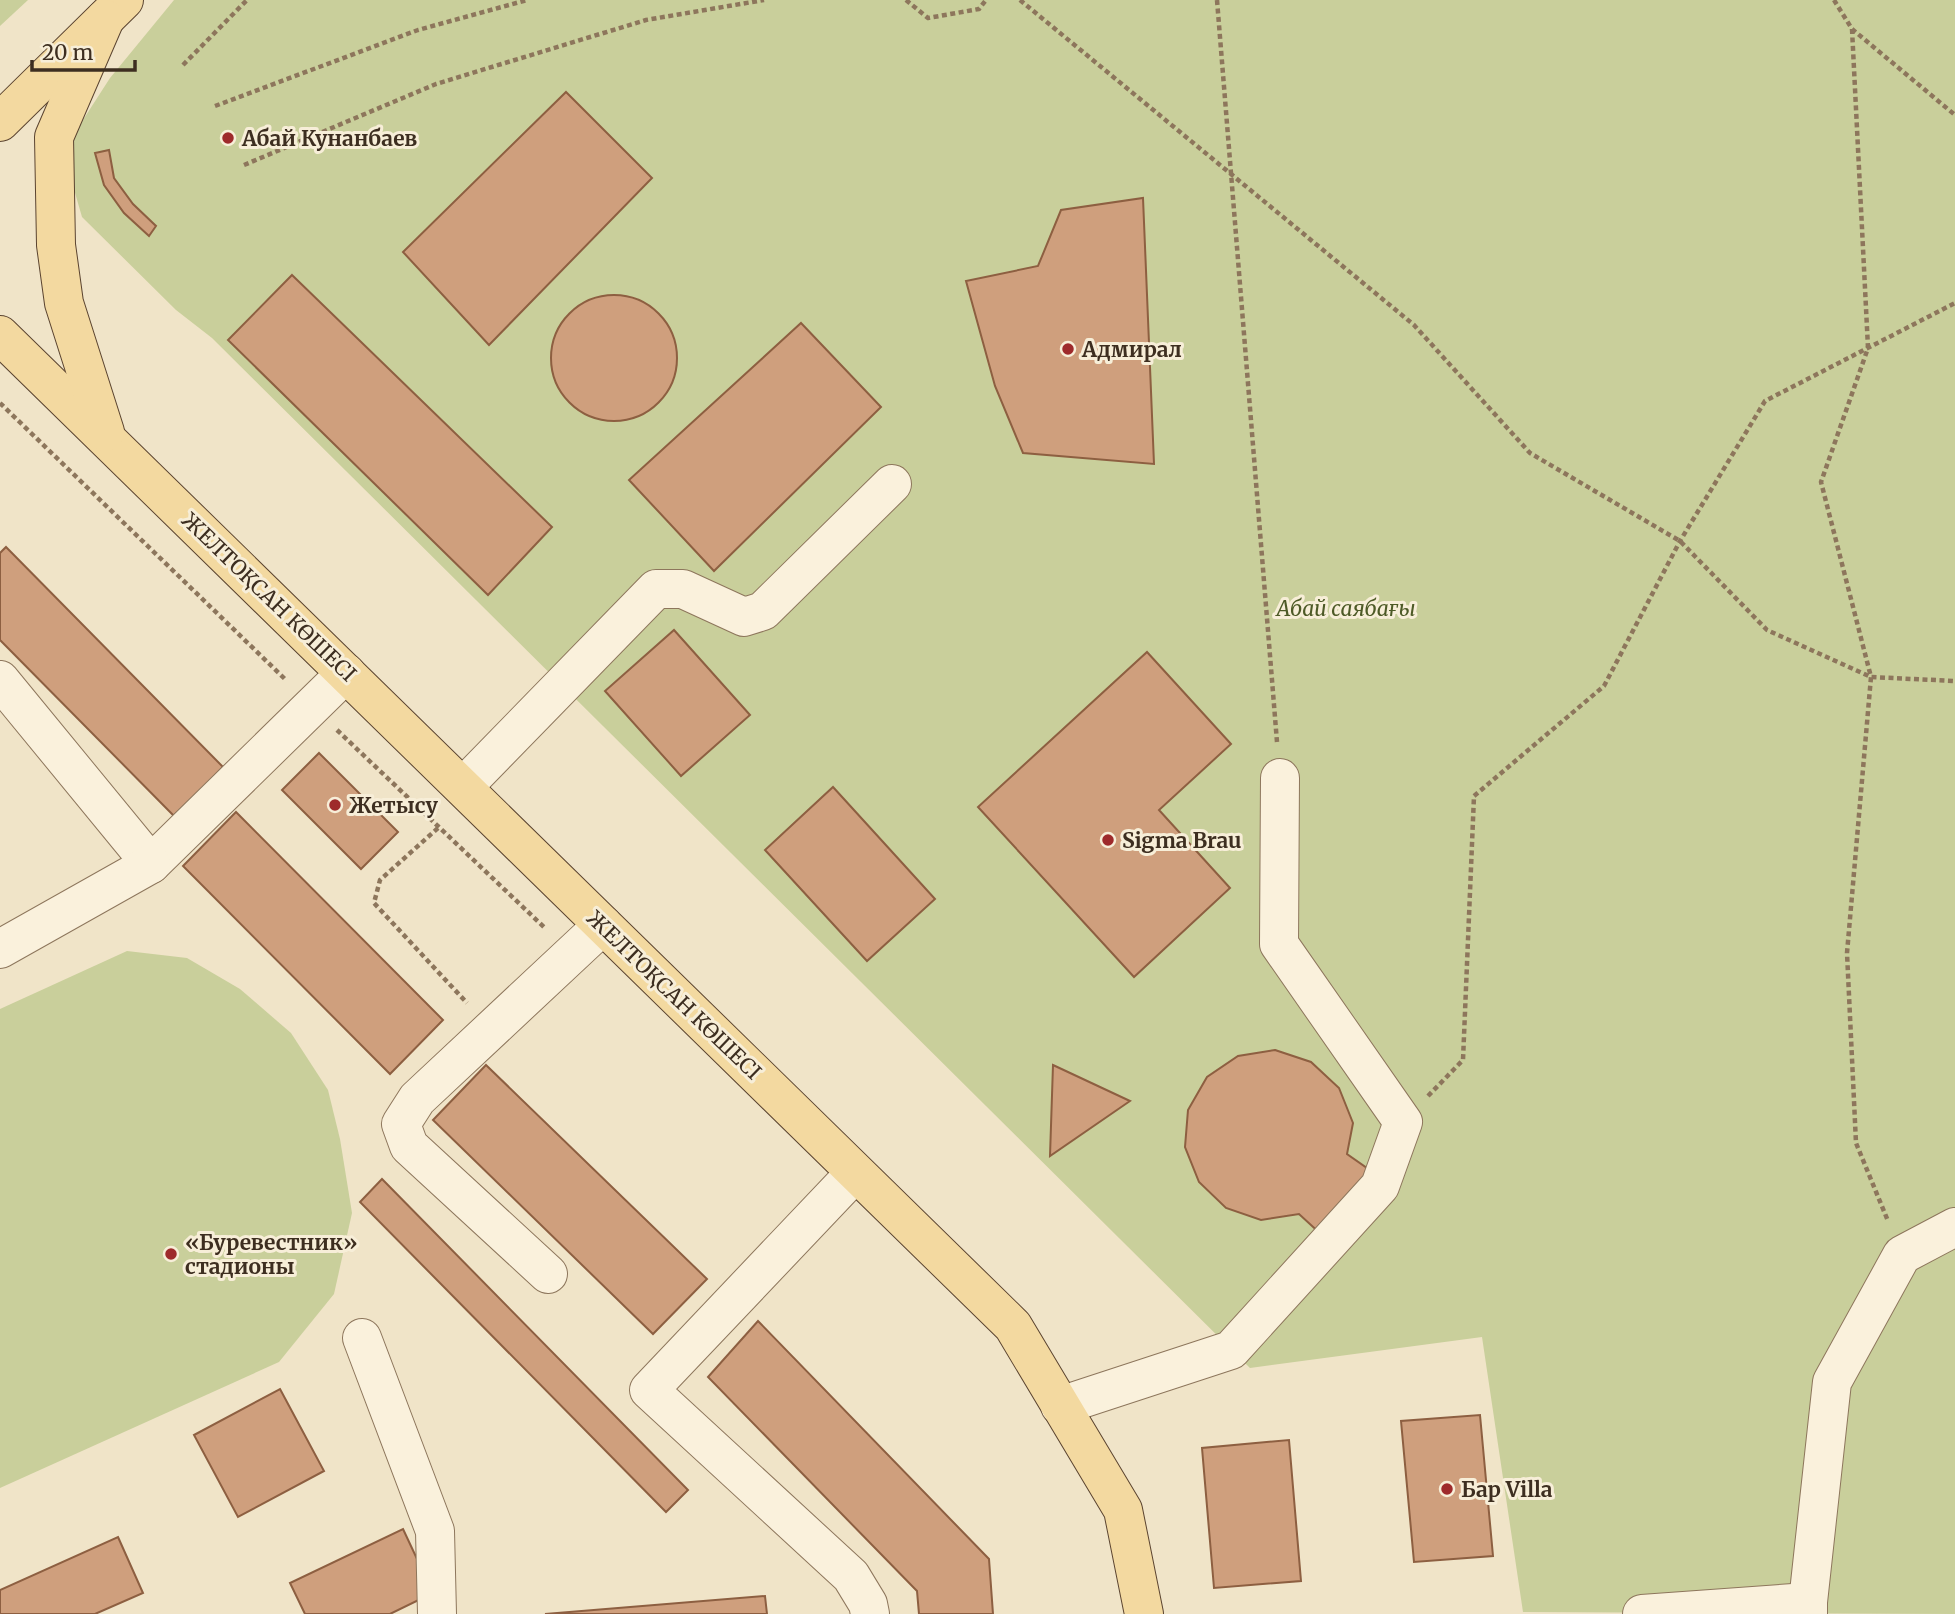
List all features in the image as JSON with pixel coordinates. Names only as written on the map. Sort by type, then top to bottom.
[{"type":"main road","points":[[0,122],[115,10]]},
{"type":"main road","points":[[107,438],[64,303],[56,245],[54,137],[115,10]]},
{"type":"main road","name":"ЖЕЛТОҚСАН КӨШЕСІ","points":[[4,341],[107,438],[1013,1326],[1123,1510],[1144,1614]]},
{"type":"street","points":[[463,787],[656,589],[683,589],[744,617],[763,611],[892,484]]},
{"type":"street","points":[[0,949],[151,864],[346,673]]},
{"type":"street","points":[[0,680],[151,864]]},
{"type":"street","points":[[1060,1406],[1231,1350],[1380,1186],[1403,1122],[1279,944],[1280,778]]},
{"type":"street","points":[[548,1274],[409,1146],[401,1124],[417,1099],[603,925]]},
{"type":"street","points":[[855,1173],[649,1390],[850,1576],[870,1614]]},
{"type":"street","points":[[1642,1614],[1808,1608],[1832,1382],[1902,1255],[1955,1227]]},
{"type":"street","points":[[362,1338],[435,1531],[437,1614]]},
{"type":"path","points":[[183,65],[247,0]]},
{"type":"path","points":[[215,107],[418,30],[527,0]]},
{"type":"path","points":[[244,166],[436,84],[646,20],[764,0]]},
{"type":"path","points":[[906,0],[929,18],[979,9],[986,0]]},
{"type":"path","points":[[1020,0],[1414,325],[1530,453],[1680,541],[1767,630],[1871,677],[1955,681]]},
{"type":"path","points":[[1217,0],[1280,778]]},
{"type":"path","points":[[1834,0],[1852,29],[1955,115]]},
{"type":"path","points":[[1852,29],[1868,348],[1821,482],[1871,677],[1847,953],[1856,1143],[1902,1255]]},
{"type":"path","points":[[1403,1122],[1464,1060],[1474,796],[1604,686],[1680,541],[1765,401],[1955,303]]},
{"type":"path","points":[[0,403],[438,828],[574,955]]},
{"type":"path","points":[[438,828],[380,880],[374,902],[491,1030]]},
{"type":"green space","points":[[0,0],[28,0],[0,26]]},
{"type":"green space","name":"Абай саябағы","points":[[174,0],[1955,0],[1955,1614],[1523,1612],[1482,1337],[1250,1368],[212,338],[176,310],[82,217],[63,151],[110,78]]},
{"type":"green space","name":"«Буревестник» стадионы","points":[[127,951],[187,958],[240,989],[291,1033],[328,1090],[340,1139],[352,1213],[334,1294],[279,1362],[0,1488],[0,1009]]},
{"type":"building","points":[[566,92],[652,178],[489,345],[403,252]]},
{"type":"building","points":[[109,150],[114,178],[133,204],[156,226],[149,236],[124,213],[104,185],[95,153]]},
{"type":"building","name":"Адмирал","points":[[1143,198],[1154,464],[1023,453],[995,386],[966,281],[1038,266],[1061,210]]},
{"type":"building","points":[[292,275],[552,527],[488,595],[228,340]]},
{"type":"building","points":[[614,295],[638,300],[658,314],[672,334],[677,358],[672,382],[658,402],[638,416],[614,421],[590,416],[570,402],[556,382],[551,358],[556,334],[570,314],[590,300]]},
{"type":"building","points":[[801,323],[881,407],[714,571],[629,480]]},
{"type":"building","points":[[6,547],[223,767],[175,817],[0,640],[0,553]]},
{"type":"building","points":[[674,630],[750,715],[681,776],[605,691]]},
{"type":"building","points":[[1147,652],[1231,744],[1159,810],[1230,888],[1134,977],[978,807]]},
{"type":"building","points":[[319,753],[398,832],[361,869],[282,790]]},
{"type":"building","points":[[833,787],[935,899],[867,961],[765,850]]},
{"type":"building","points":[[236,812],[443,1020],[390,1074],[183,866]]},
{"type":"building","points":[[1275,1050],[1311,1062],[1339,1088],[1353,1123],[1347,1154],[1374,1173],[1323,1236],[1299,1214],[1261,1220],[1226,1208],[1199,1182],[1185,1147],[1188,1110],[1207,1077],[1238,1056]]},
{"type":"building","points":[[486,1065],[707,1279],[653,1334],[433,1120]]},
{"type":"building","points":[[1053,1065],[1130,1101],[1050,1156]]},
{"type":"building","points":[[382,1179],[688,1490],[666,1512],[360,1202]]},
{"type":"building","points":[[758,1321],[989,1559],[993,1614],[919,1614],[917,1591],[708,1377]]},
{"type":"building","points":[[280,1389],[324,1471],[238,1517],[194,1435]]},
{"type":"building","name":"Бар Villa","points":[[1480,1415],[1493,1556],[1414,1562],[1401,1421]]},
{"type":"building","points":[[1289,1440],[1301,1581],[1214,1588],[1202,1448]]},
{"type":"building","points":[[403,1529],[433,1593],[390,1614],[305,1614],[290,1583]]},
{"type":"building","points":[[118,1537],[143,1593],[95,1614],[0,1614],[0,1590]]},
{"type":"building","points":[[765,1596],[767,1614],[545,1614]]},
{"type":"place","name":"Абай Кунанбаев","points":[[228,138]]},
{"type":"place","name":"Адмирал","points":[[1068,349]]},
{"type":"place","name":"Жетысу","points":[[335,805]]},
{"type":"place","name":"Sigma Brau","points":[[1108,840]]},
{"type":"place","name":"«Буревестник» стадионы","points":[[171,1254]]},
{"type":"place","name":"Бар Villa","points":[[1447,1489]]}]
